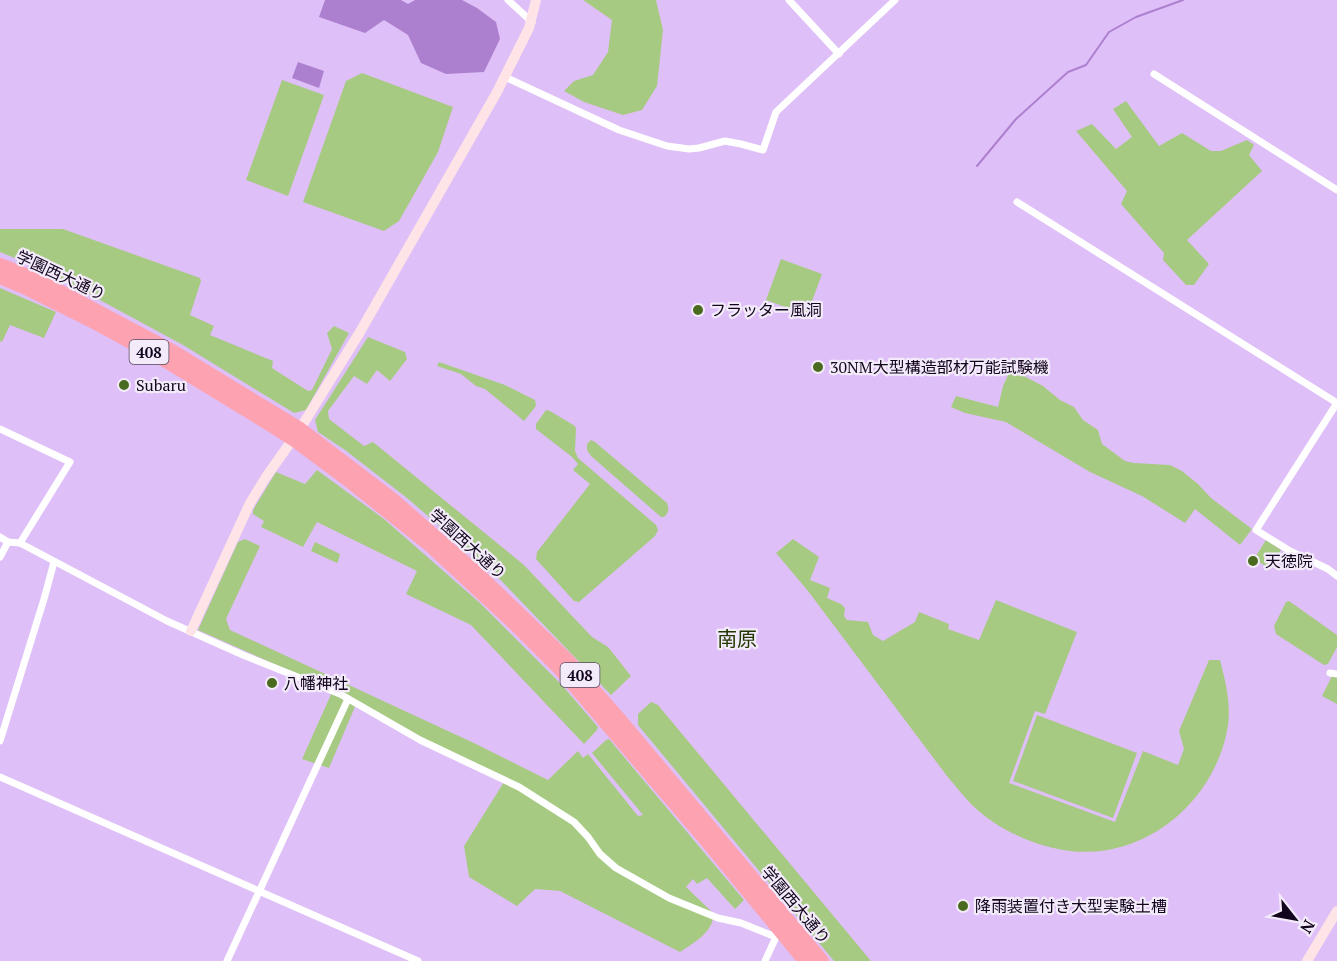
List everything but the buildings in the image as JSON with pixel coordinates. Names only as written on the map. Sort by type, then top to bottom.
[{"type":"highway","name":"学園西大通り","points":[[0,265],[38,280],[98,317]]},
{"type":"highway","name":"学園西大通り","points":[[0,277],[98,317],[172,351],[392,499],[566,659],[822,961]]},
{"type":"highway","name":"学園西大通り","points":[[296,434],[430,546],[560,669],[666,794],[779,935],[806,961]]},
{"type":"street","points":[[508,0],[532,22]]},
{"type":"street","points":[[191,632],[250,503],[360,332],[406,252],[505,77],[532,22],[536,0]]},
{"type":"street","points":[[789,0],[839,54]]},
{"type":"street","points":[[505,77],[620,130],[667,146],[689,149],[725,141],[763,150],[776,112],[895,0]]},
{"type":"street","points":[[1154,74],[1337,190]]},
{"type":"street","points":[[1017,202],[1337,403],[1256,530],[1290,551],[1328,568],[1337,576]]},
{"type":"street","points":[[0,429],[70,462],[20,543]]},
{"type":"street","points":[[0,537],[8,542],[20,543],[167,621],[348,699],[420,740],[519,787],[574,822],[600,854],[624,874],[669,898],[718,918],[779,935],[765,961]]},
{"type":"street","points":[[0,557],[8,542]]},
{"type":"street","points":[[0,741],[54,562]]},
{"type":"street","points":[[227,961],[348,699]]},
{"type":"street","points":[[0,777],[418,961]]},
{"type":"street","points":[[1307,961],[1337,911]]},
{"type":"green space","points":[[583,0],[656,0],[663,30],[657,86],[642,110],[623,115],[584,102],[564,91],[574,81],[593,75],[608,52],[612,20]]},
{"type":"green space","points":[[362,73],[453,107],[438,152],[399,221],[384,231],[303,202],[346,81]]},
{"type":"green space","points":[[282,80],[324,95],[288,196],[246,180]]},
{"type":"green space","points":[[1126,101],[1159,146],[1182,133],[1211,151],[1221,151],[1247,140],[1254,145],[1249,155],[1262,171],[1187,240],[1209,264],[1194,285],[1186,285],[1163,260],[1164,253],[1121,204],[1127,191],[1076,131],[1092,124],[1116,149],[1132,137],[1113,109]]},
{"type":"green space","points":[[0,229],[63,229],[200,278],[190,315],[214,326],[210,335],[273,361],[272,368],[308,391],[312,390],[332,349],[327,333],[334,326],[349,333],[306,410],[294,413],[183,345],[85,292],[0,252]]},
{"type":"green space","points":[[781,259],[822,274],[807,315],[766,300]]},
{"type":"green space","points":[[0,288],[56,312],[44,338],[10,325],[2,342],[0,341]]},
{"type":"green space","points":[[368,337],[405,352],[407,359],[390,381],[377,370],[367,384],[354,376],[328,411],[329,419],[364,446],[373,442],[524,565],[592,637],[608,647],[631,676],[611,695],[491,570],[407,498],[318,432],[315,420]]},
{"type":"green space","points":[[439,362],[505,385],[535,400],[536,406],[524,421],[485,389],[476,386],[461,374],[437,366]]},
{"type":"green space","points":[[1010,371],[1043,386],[1060,400],[1074,407],[1083,420],[1098,430],[1102,444],[1125,461],[1170,465],[1182,471],[1211,498],[1252,529],[1240,545],[1195,509],[1185,523],[1142,496],[1090,472],[1006,422],[965,413],[951,407],[956,396],[998,407],[1003,386]]},
{"type":"green space","points":[[546,410],[575,426],[575,451],[578,458],[656,525],[658,530],[655,536],[579,602],[574,601],[536,559],[537,552],[590,484],[573,470],[578,464],[572,457],[536,429],[536,424]]},
{"type":"green space","points":[[591,440],[667,503],[668,510],[664,517],[661,517],[591,456],[587,450],[587,444]]},
{"type":"green space","points":[[317,470],[384,519],[480,603],[561,684],[598,727],[584,744],[471,625],[406,594],[417,571],[317,522],[303,547],[261,527],[264,521],[253,514],[253,510],[276,472],[305,484]]},
{"type":"green space","points":[[245,539],[260,546],[226,619],[230,630],[476,744],[548,780],[578,751],[583,758],[588,754],[638,816],[643,815],[592,753],[609,739],[744,900],[735,909],[707,878],[697,884],[693,879],[686,887],[714,914],[713,921],[697,941],[680,952],[560,891],[535,889],[517,906],[469,877],[464,846],[504,782],[357,702],[329,768],[302,759],[333,690],[198,630],[238,542]]},
{"type":"green space","points":[[793,539],[819,557],[810,580],[830,588],[827,598],[845,608],[844,616],[847,620],[868,622],[873,635],[883,641],[915,622],[919,612],[949,624],[948,629],[979,640],[996,600],[1077,632],[1045,714],[1035,711],[1009,783],[1115,822],[1143,751],[1178,765],[1184,749],[1179,731],[1209,660],[1220,660],[1228,695],[1227,731],[1219,758],[1206,783],[1189,805],[1168,824],[1145,838],[1119,847],[1092,852],[1063,850],[1038,844],[1002,828],[980,813],[947,776],[808,591],[776,553]]},
{"type":"green space","points":[[1266,540],[1281,550],[1269,568],[1254,559]]},
{"type":"green space","points":[[315,542],[340,554],[338,562],[311,551]]},
{"type":"green space","points":[[1289,601],[1337,635],[1337,647],[1328,664],[1324,665],[1276,634],[1274,626],[1286,602]]},
{"type":"green space","points":[[1332,676],[1337,677],[1337,704],[1322,696]]},
{"type":"green space","points":[[651,702],[658,705],[871,961],[834,961],[638,725],[638,714]]},
{"type":"green space","points":[[1037,715],[1137,753],[1113,818],[1013,781]]},
{"type":"shaded area","points":[[325,0],[401,0],[408,4],[415,0],[462,0],[496,22],[500,39],[484,72],[446,74],[421,63],[408,35],[384,20],[365,33],[319,17]]},
{"type":"shaded area","points":[[298,62],[324,71],[319,88],[292,78]]},
{"type":"waterway","points":[[977,166],[1016,119],[1068,72],[1086,65],[1109,32],[1136,17],[1183,0]]},
{"type":"place","name":"フラッター風洞","points":[[698,310]]},
{"type":"place","name":"30NM大型構造部材万能試験機","points":[[818,367]]},
{"type":"place","name":"Subaru","points":[[124,385]]},
{"type":"place","name":"天徳院","points":[[1253,561]]},
{"type":"place","name":"八幡神社","points":[[272,683]]},
{"type":"place","name":"降雨装置付き大型実験土槽","points":[[963,906]]},
{"type":"district","name":"南原","points":[[737,638]]}]
